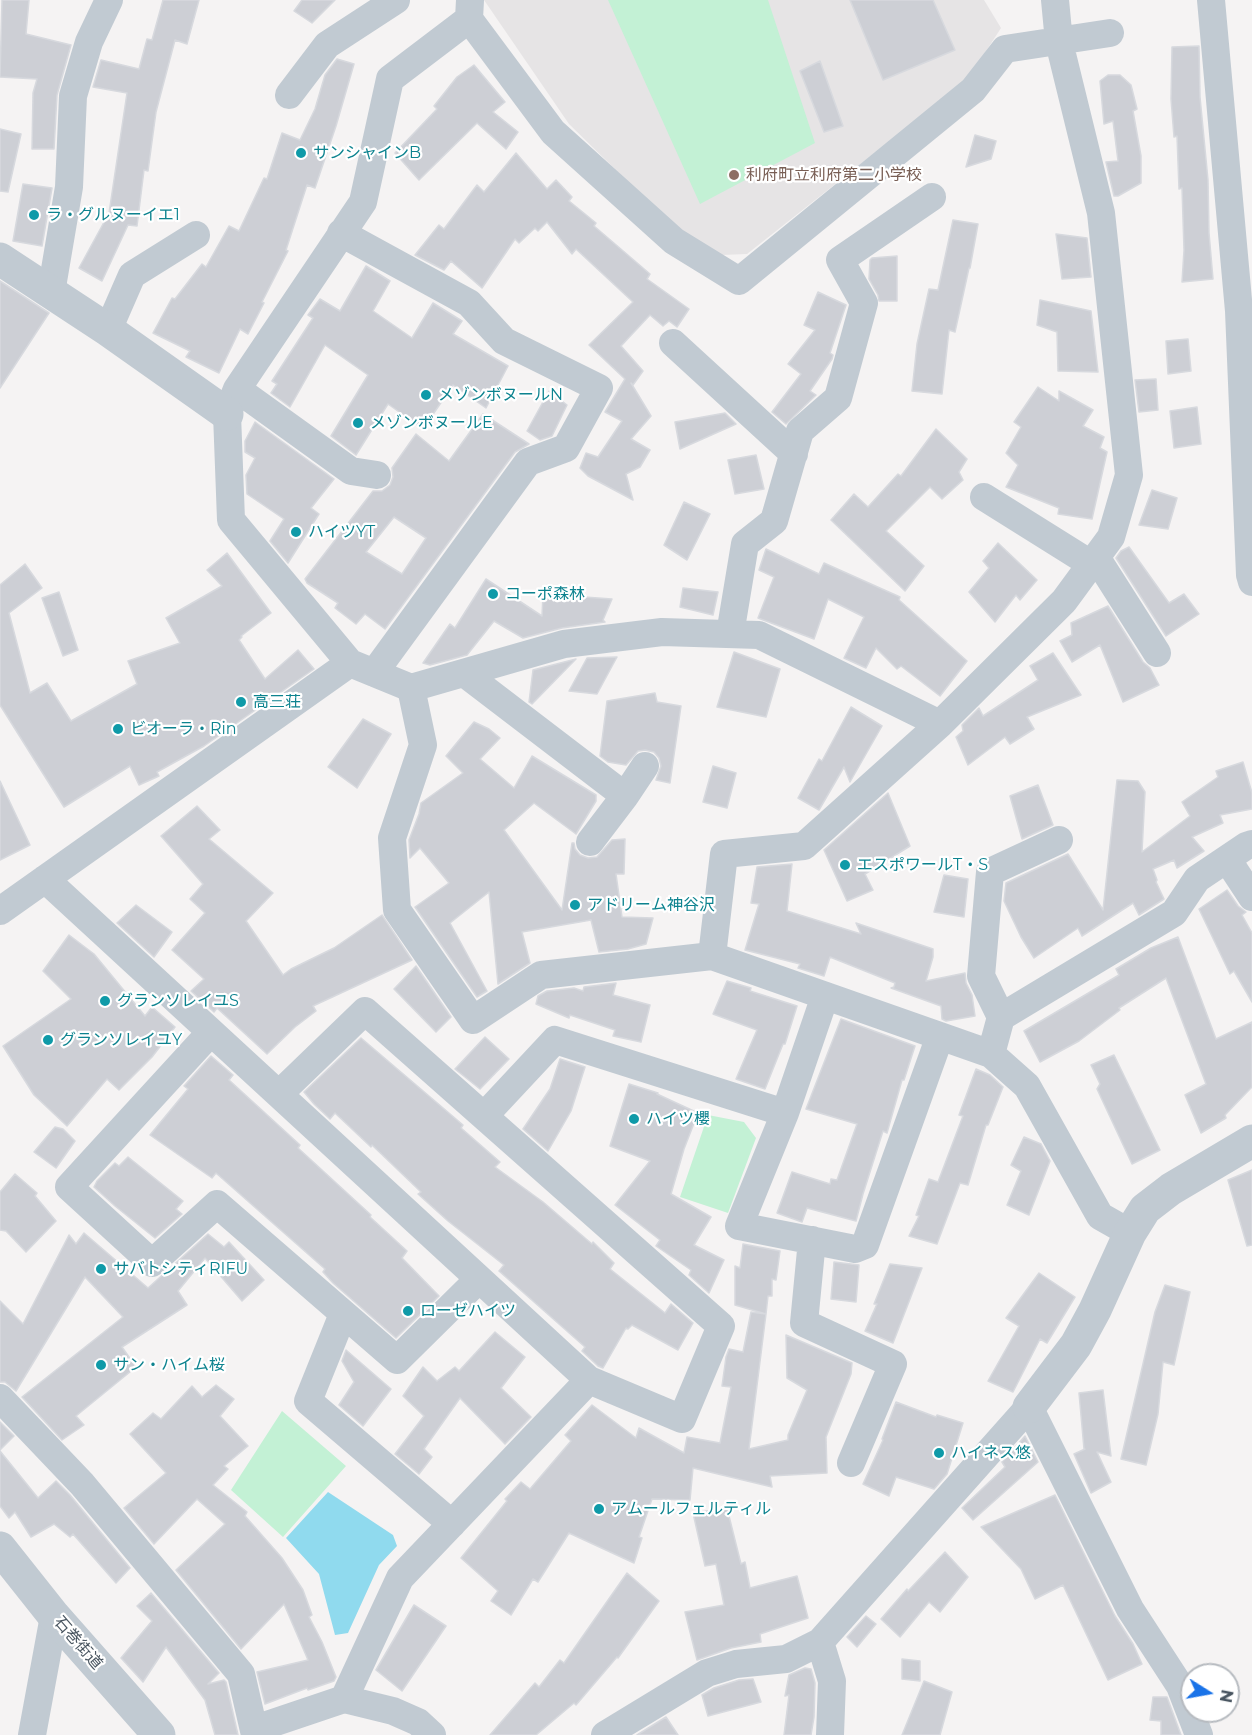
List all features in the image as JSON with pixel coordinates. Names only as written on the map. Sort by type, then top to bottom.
[{"type":"street","points":[[51,293],[69,187],[73,96],[89,42],[109,0]]},
{"type":"street","points":[[289,95],[327,45],[396,0]]},
{"type":"street","points":[[712,956],[724,854],[804,846],[940,724],[1064,601],[1111,537],[1129,476],[1101,213],[1059,42],[1055,0]]},
{"type":"street","points":[[1211,0],[1245,310],[1250,575],[1252,582]]},
{"type":"street","points":[[940,724],[759,635],[662,632],[564,644],[411,688],[362,668],[231,520],[232,401],[363,202],[390,79],[469,9],[553,132],[674,242],[739,281],[973,90],[1005,49],[1110,33]]},
{"type":"street","points":[[730,634],[745,544],[774,521],[800,431],[838,398],[864,303],[840,260],[932,197]]},
{"type":"street","points":[[0,911],[362,668],[528,462],[566,448],[599,387],[504,341],[469,303],[341,233]]},
{"type":"street","points":[[108,330],[132,275],[196,235]]},
{"type":"street","points":[[0,259],[108,330],[351,471],[377,475]]},
{"type":"street","points":[[673,343],[794,454]]},
{"type":"street","points":[[984,497],[1094,560],[1157,653]]},
{"type":"street","points":[[464,673],[625,796]]},
{"type":"street","points":[[411,688],[423,745],[392,838],[397,909],[473,1020],[541,975],[650,961],[712,956],[991,1054],[1027,1086],[1100,1216],[1130,1233]]},
{"type":"street","points":[[591,842],[645,766]]},
{"type":"street","points":[[1002,1017],[981,976],[990,872],[1059,840]]},
{"type":"street","points":[[991,1054],[1002,1017],[1174,914],[1197,879],[1252,844]]},
{"type":"street","points":[[1227,859],[1252,897]]},
{"type":"street","points":[[45,879],[589,1380],[682,1419],[721,1326],[364,1011],[279,1094]]},
{"type":"street","points":[[825,996],[785,1113],[739,1226],[855,1249],[865,1245],[940,1036]]},
{"type":"street","points":[[211,1032],[69,1187],[152,1263],[217,1204],[397,1360],[479,1279]]},
{"type":"street","points":[[484,1116],[555,1040],[785,1113]]},
{"type":"street","points":[[605,1735],[707,1673],[736,1664],[786,1659],[820,1642],[1029,1407],[1076,1345],[1095,1310],[1130,1233],[1145,1209],[1172,1189],[1252,1141]]},
{"type":"street","points":[[812,1240],[804,1323],[893,1364],[851,1462]]},
{"type":"street","points":[[343,1314],[308,1401],[452,1524]]},
{"type":"street","points":[[344,1699],[400,1578],[589,1380]]},
{"type":"street","points":[[0,1398],[82,1484],[241,1674],[255,1732],[344,1699],[393,1711],[418,1722],[432,1735]]},
{"type":"street","points":[[1029,1407],[1130,1609],[1180,1686],[1199,1735]]},
{"type":"street","name":"石巻街道","points":[[0,1548],[54,1616],[159,1735]]},
{"type":"street","points":[[32,1735],[54,1616]]},
{"type":"street","points":[[820,1642],[832,1681],[830,1735]]},
{"type":"shaded area","name":"利府町立利府第二小学校","points":[[484,0],[984,0],[1001,28],[968,79],[747,254],[721,255],[673,226],[569,124]]},
{"type":"green space","points":[[608,0],[768,0],[815,143],[700,204]]},
{"type":"green space","points":[[708,1115],[744,1122],[756,1138],[728,1213],[680,1197]]},
{"type":"green space","points":[[282,1411],[346,1466],[283,1537],[231,1490]]},
{"type":"water","points":[[328,1492],[393,1535],[397,1546],[379,1565],[348,1633],[335,1635],[319,1574],[286,1538]]},
{"type":"building","points":[[2,0],[29,0],[26,34],[71,45],[57,95],[54,149],[32,149],[33,93],[37,79],[0,77]]},
{"type":"building","points":[[163,0],[199,0],[187,44],[175,40],[156,112],[148,171],[144,170],[137,226],[128,225],[102,281],[79,268],[109,213],[127,93],[93,87],[101,60],[139,69],[147,39],[152,40]]},
{"type":"building","points":[[302,0],[335,0],[312,23],[294,11]]},
{"type":"building","points":[[850,0],[933,0],[955,50],[883,80]]},
{"type":"building","points":[[1199,46],[1200,97],[1208,180],[1213,279],[1182,282],[1184,250],[1182,188],[1179,189],[1177,136],[1174,137],[1171,99],[1172,47]]},
{"type":"building","points":[[337,59],[354,64],[315,188],[307,185],[286,250],[288,251],[262,302],[264,303],[248,334],[240,329],[219,373],[186,357],[190,351],[153,333],[172,298],[175,299],[202,264],[206,267],[229,226],[239,231],[264,178],[267,179],[282,133],[300,140],[315,109],[325,75]]},
{"type":"building","points":[[820,61],[843,126],[824,132],[800,71]]},
{"type":"building","points":[[474,65],[505,102],[493,112],[518,132],[506,149],[477,123],[419,180],[395,153],[437,109],[434,106],[457,77]]},
{"type":"building","points":[[1108,75],[1120,75],[1131,85],[1137,109],[1133,111],[1141,156],[1141,183],[1118,196],[1114,196],[1106,162],[1118,161],[1113,121],[1104,124],[1100,81]]},
{"type":"building","points":[[0,129],[21,134],[8,192],[0,191]]},
{"type":"building","points":[[975,135],[996,141],[991,159],[966,167]]},
{"type":"building","points":[[516,153],[547,189],[556,180],[572,197],[569,201],[596,223],[594,226],[650,274],[647,279],[689,309],[677,327],[669,321],[663,326],[650,315],[621,346],[643,371],[633,385],[631,383],[651,416],[631,439],[650,450],[640,467],[626,474],[633,500],[588,476],[580,468],[586,453],[598,457],[622,421],[605,412],[625,379],[589,345],[633,302],[576,249],[572,254],[547,222],[538,231],[535,228],[519,243],[515,239],[482,288],[451,261],[444,270],[415,255],[439,225],[444,229],[477,185],[484,192]]},
{"type":"building","name":"ラ・グルヌーイエ1","points":[[23,184],[52,188],[42,246],[13,241]]},
{"type":"building","points":[[953,220],[978,224],[955,332],[949,330],[942,394],[912,391],[917,344],[929,289],[938,290]]},
{"type":"building","points":[[1056,234],[1087,238],[1091,277],[1062,279]]},
{"type":"building","points":[[897,256],[897,301],[879,301],[869,279],[870,260]]},
{"type":"building","points":[[366,266],[390,281],[373,311],[412,338],[433,303],[462,321],[453,334],[508,366],[486,408],[453,385],[423,429],[388,404],[356,455],[331,436],[368,375],[325,345],[290,407],[271,393],[277,384],[272,381],[313,318],[308,315],[320,299],[340,311]]},
{"type":"building","points":[[0,281],[49,313],[0,388]]},
{"type":"building","points":[[818,292],[846,305],[830,353],[833,355],[832,359],[810,391],[816,395],[786,424],[772,412],[801,374],[788,364],[815,330],[804,325]]},
{"type":"building","points":[[1040,300],[1091,311],[1098,372],[1058,371],[1057,332],[1037,325]]},
{"type":"building","points":[[1188,339],[1191,371],[1168,374],[1166,341]]},
{"type":"building","points":[[1156,379],[1158,410],[1139,412],[1135,380]]},
{"type":"building","points":[[1038,387],[1059,401],[1059,391],[1093,410],[1083,426],[1104,437],[1100,448],[1107,452],[1092,519],[1058,514],[1059,508],[1006,487],[1018,465],[1006,453],[1021,427],[1014,422]]},
{"type":"building","points":[[549,391],[567,405],[552,436],[540,440],[527,431]]},
{"type":"building","points":[[1197,407],[1201,444],[1174,448],[1170,411]]},
{"type":"building","points":[[725,413],[736,424],[680,449],[675,422]]},
{"type":"building","points":[[483,414],[529,444],[515,452],[385,629],[365,614],[356,624],[335,608],[338,603],[307,583],[305,579],[373,491],[382,491],[390,485],[393,477],[392,468],[416,434],[449,461]],"holes":[[[394,517],[426,538],[402,574],[366,552]]]},
{"type":"building","points":[[255,422],[334,479],[311,508],[319,514],[288,563],[270,541],[284,519],[247,494],[246,475],[255,458],[245,452],[245,441]]},
{"type":"building","points":[[936,429],[967,459],[959,472],[963,480],[942,499],[930,487],[886,531],[924,566],[905,591],[831,520],[854,494],[868,507],[898,474],[901,476]]},
{"type":"building","points":[[756,455],[764,489],[735,494],[728,460]]},
{"type":"building","points":[[1152,490],[1177,498],[1168,529],[1139,525]]},
{"type":"building","points":[[684,502],[710,514],[687,560],[664,545]]},
{"type":"building","points":[[998,543],[1037,580],[1020,600],[1016,595],[995,622],[969,592],[989,568],[983,561]]},
{"type":"building","points":[[1129,547],[1169,603],[1184,594],[1199,614],[1166,636],[1116,558],[1121,551]]},
{"type":"building","points":[[766,549],[819,574],[824,563],[900,597],[899,600],[967,661],[940,696],[901,666],[897,669],[876,648],[866,668],[844,658],[864,617],[828,599],[814,639],[758,618],[774,577],[759,570]]},
{"type":"building","points":[[227,553],[271,613],[239,640],[265,679],[298,650],[314,669],[204,746],[157,772],[159,776],[139,785],[130,766],[64,807],[0,705],[0,585],[25,564],[42,588],[9,613],[30,693],[47,683],[71,721],[137,684],[128,661],[180,643],[166,618],[222,586],[207,570]]},
{"type":"building","points":[[486,579],[542,616],[543,594],[612,599],[603,620],[605,622],[562,628],[523,638],[494,621],[467,655],[430,665],[423,663],[450,624],[455,628]]},
{"type":"building","points":[[683,588],[718,592],[713,615],[680,607]]},
{"type":"building","points":[[59,592],[78,650],[63,656],[42,598]]},
{"type":"building","points":[[1108,606],[1159,685],[1123,702],[1100,645],[1072,662],[1060,641],[1072,635],[1071,623]]},
{"type":"building","points":[[734,652],[780,669],[766,717],[717,707]]},
{"type":"building","points":[[1053,653],[1081,695],[1027,717],[1034,729],[1010,744],[1005,737],[968,765],[956,737],[963,731],[962,725],[979,708],[983,716],[1038,680],[1030,666]]},
{"type":"building","points":[[617,657],[597,694],[569,691],[587,658]]},
{"type":"building","points":[[576,659],[532,704],[529,702],[533,670]]},
{"type":"building","points":[[655,693],[657,702],[681,706],[670,783],[656,780],[661,766],[654,752],[638,751],[626,765],[608,762],[600,756],[607,701]]},
{"type":"building","points":[[851,707],[882,726],[850,782],[844,767],[819,810],[798,798],[819,759],[822,761]]},
{"type":"building","points":[[363,719],[391,734],[357,788],[328,767]]},
{"type":"building","points":[[474,722],[489,729],[500,738],[480,759],[514,788],[532,756],[596,795],[596,801],[576,834],[534,803],[504,830],[562,910],[572,843],[580,855],[588,858],[597,857],[612,840],[625,839],[624,874],[616,874],[622,917],[653,918],[646,944],[628,949],[599,952],[591,920],[522,932],[530,963],[498,984],[489,892],[450,923],[487,991],[477,997],[415,907],[449,883],[420,848],[410,858],[409,840],[421,803],[463,773],[446,756]]},
{"type":"building","points":[[1243,762],[1252,793],[1252,809],[1220,815],[1223,823],[1192,837],[1204,851],[1177,868],[1174,860],[1153,869],[1164,899],[1139,915],[1133,903],[1082,936],[1078,928],[1034,958],[1004,901],[1006,883],[1068,854],[1103,910],[1117,780],[1138,781],[1145,792],[1142,852],[1190,816],[1182,802],[1218,777],[1216,771]]},
{"type":"building","points":[[713,766],[736,773],[727,808],[703,802]]},
{"type":"building","points":[[0,781],[30,845],[0,860]]},
{"type":"building","points":[[1038,785],[1053,825],[1022,839],[1010,796]]},
{"type":"building","points":[[888,793],[910,846],[865,874],[873,890],[847,901],[824,850]]},
{"type":"building","points":[[197,806],[220,830],[209,839],[273,893],[246,921],[283,975],[334,948],[382,915],[412,960],[313,1006],[316,1011],[295,1027],[267,1054],[217,1008],[214,1012],[191,991],[204,979],[172,950],[205,913],[190,899],[203,884],[161,836]]},
{"type":"building","points":[[792,864],[787,911],[861,934],[856,923],[933,949],[926,981],[965,973],[966,983],[972,995],[975,1016],[946,1021],[942,1019],[941,1006],[891,988],[895,983],[830,957],[824,976],[798,968],[800,964],[745,950],[759,904],[751,903],[757,867]]},
{"type":"building","points":[[944,875],[968,879],[964,917],[934,912]]},
{"type":"building","points":[[1227,890],[1238,906],[1246,912],[1242,915],[1252,933],[1252,1002],[1234,971],[1230,974],[1199,909]]},
{"type":"building","points":[[136,905],[172,932],[154,957],[117,923]]},
{"type":"building","points":[[69,935],[94,954],[145,1016],[152,1007],[175,1027],[152,1057],[119,1090],[107,1079],[67,1126],[34,1095],[3,1046],[71,999],[43,971]]},
{"type":"building","points":[[1178,937],[1216,1039],[1252,1022],[1252,1087],[1225,1115],[1226,1118],[1201,1133],[1185,1095],[1206,1084],[1166,978],[1119,1008],[1120,1010],[1079,1041],[1040,1062],[1024,1031],[1119,975],[1116,969],[1151,948]]},
{"type":"building","points":[[416,966],[451,1017],[436,1032],[394,989]]},
{"type":"building","points":[[727,981],[797,1006],[785,1044],[783,1044],[765,1089],[736,1079],[757,1030],[713,1014]]},
{"type":"building","points":[[616,983],[613,995],[650,1005],[641,1042],[613,1036],[615,1030],[570,1015],[569,1018],[536,1004],[538,996],[547,991],[574,988],[583,991],[584,987]]},
{"type":"building","points":[[841,1019],[915,1046],[904,1080],[902,1080],[887,1133],[883,1131],[856,1221],[807,1208],[802,1222],[777,1213],[792,1172],[830,1184],[831,1179],[837,1180],[857,1124],[806,1109]]},
{"type":"building","points":[[485,1037],[509,1059],[480,1089],[455,1069]]},
{"type":"building","points":[[361,1038],[463,1125],[461,1128],[500,1162],[495,1167],[543,1202],[592,1244],[593,1242],[614,1263],[610,1269],[665,1313],[671,1304],[693,1323],[678,1350],[632,1325],[626,1328],[603,1368],[598,1366],[582,1351],[585,1347],[499,1271],[504,1265],[448,1221],[418,1194],[421,1192],[372,1145],[371,1147],[335,1113],[330,1119],[314,1104],[304,1092]]},
{"type":"building","points":[[1114,1055],[1160,1150],[1132,1164],[1097,1089],[1100,1084],[1091,1065]]},
{"type":"building","points":[[211,1056],[233,1075],[229,1080],[300,1145],[298,1148],[407,1251],[402,1258],[439,1296],[396,1338],[333,1283],[323,1272],[325,1269],[216,1173],[212,1178],[150,1135],[188,1089],[184,1086]]},
{"type":"building","points":[[560,1059],[585,1067],[571,1111],[548,1151],[523,1129],[550,1089]]},
{"type":"building","points":[[976,1069],[990,1075],[1003,1087],[988,1125],[986,1125],[968,1185],[960,1183],[937,1244],[909,1236],[919,1216],[916,1215],[929,1179],[938,1182],[963,1116],[959,1115]]},
{"type":"building","points":[[629,1084],[658,1093],[698,1113],[684,1149],[671,1194],[711,1217],[694,1245],[724,1260],[709,1293],[689,1275],[691,1270],[656,1246],[660,1240],[615,1205],[650,1161],[610,1146]]},
{"type":"building","points":[[55,1127],[63,1129],[75,1141],[56,1168],[34,1152]]},
{"type":"building","points":[[1024,1137],[1041,1144],[1050,1161],[1029,1215],[1007,1205],[1021,1171],[1011,1165]]},
{"type":"building","points":[[128,1157],[183,1201],[176,1209],[182,1214],[155,1238],[94,1187],[115,1163],[119,1166]]},
{"type":"building","points":[[1252,1170],[1252,1245],[1247,1246],[1228,1180]]},
{"type":"building","points":[[15,1174],[37,1193],[35,1196],[56,1221],[26,1252],[6,1231],[0,1230],[0,1192]]},
{"type":"building","points":[[84,1233],[148,1288],[208,1234],[224,1247],[229,1242],[264,1280],[242,1301],[205,1258],[178,1291],[187,1305],[122,1347],[136,1367],[76,1416],[84,1425],[62,1440],[22,1397],[123,1317],[85,1277],[16,1391],[5,1382],[0,1382],[0,1301],[23,1324],[69,1235],[76,1244]]},
{"type":"building","points":[[743,1244],[780,1251],[776,1280],[772,1279],[772,1296],[768,1296],[766,1314],[735,1305],[735,1266],[740,1268]]},
{"type":"building","points":[[834,1262],[859,1265],[856,1302],[831,1299]]},
{"type":"building","points":[[890,1264],[922,1268],[893,1343],[865,1331],[877,1304],[874,1304]]},
{"type":"building","points":[[1039,1273],[1075,1297],[1047,1343],[1040,1339],[1013,1392],[988,1381],[1019,1326],[1006,1318]]},
{"type":"building","points":[[1165,1285],[1190,1292],[1174,1365],[1163,1362],[1158,1414],[1146,1465],[1121,1459],[1155,1312]]},
{"type":"building","points":[[751,1312],[766,1314],[749,1449],[788,1440],[807,1390],[787,1378],[786,1335],[852,1363],[851,1374],[826,1437],[827,1473],[770,1476],[772,1487],[693,1468],[690,1500],[652,1499],[639,1537],[642,1538],[634,1563],[569,1533],[538,1582],[533,1579],[511,1615],[491,1601],[498,1591],[461,1558],[507,1501],[505,1499],[521,1482],[530,1489],[571,1441],[565,1435],[592,1405],[636,1438],[639,1428],[684,1453],[687,1437],[720,1443],[731,1387],[722,1386],[726,1357],[729,1349],[743,1352]]},
{"type":"building","points":[[495,1332],[525,1357],[501,1388],[531,1417],[505,1444],[460,1398],[424,1449],[432,1457],[419,1474],[395,1454],[424,1416],[403,1396],[423,1367],[437,1381],[455,1367],[459,1371]]},
{"type":"building","points":[[346,1350],[391,1389],[363,1426],[339,1405],[354,1382],[342,1361]]},
{"type":"building","points":[[216,1385],[234,1399],[220,1416],[248,1446],[224,1466],[228,1469],[213,1485],[247,1512],[245,1516],[282,1558],[303,1590],[312,1615],[309,1617],[336,1677],[334,1681],[308,1690],[307,1688],[265,1704],[257,1672],[308,1660],[284,1604],[241,1649],[176,1570],[225,1524],[197,1499],[154,1544],[124,1508],[166,1473],[130,1434],[153,1413],[161,1419],[192,1386],[202,1397]]},
{"type":"building","points":[[1103,1390],[1111,1456],[1097,1452],[1111,1482],[1091,1493],[1074,1454],[1085,1449],[1079,1393]]},
{"type":"building","points":[[896,1402],[936,1417],[937,1415],[963,1423],[947,1474],[934,1489],[896,1477],[889,1496],[863,1484],[883,1440]]},
{"type":"building","points":[[0,1422],[14,1436],[0,1450]]},
{"type":"building","points":[[1025,1436],[1038,1462],[973,1520],[962,1508],[1005,1467],[1002,1462]]},
{"type":"building","points":[[0,1451],[38,1498],[56,1481],[70,1495],[130,1568],[116,1583],[73,1534],[70,1537],[54,1524],[31,1537],[15,1512],[9,1518],[0,1506]]},
{"type":"building","points":[[1055,1495],[1115,1616],[1133,1644],[1142,1664],[1108,1680],[1063,1585],[1035,1599],[1021,1569],[981,1527]]},
{"type":"building","points":[[727,1508],[741,1564],[745,1562],[750,1588],[797,1576],[808,1618],[760,1634],[761,1642],[731,1648],[697,1660],[685,1612],[724,1605],[716,1564],[705,1566],[693,1513]]},
{"type":"building","points":[[945,1552],[968,1577],[940,1612],[929,1602],[900,1637],[881,1619],[907,1589],[908,1591]]},
{"type":"building","points":[[627,1573],[659,1601],[618,1658],[576,1705],[574,1703],[536,1735],[490,1735],[535,1683],[539,1687],[560,1660],[564,1663]]},
{"type":"building","points":[[151,1593],[219,1673],[208,1684],[224,1680],[226,1682],[238,1735],[215,1735],[205,1700],[166,1647],[143,1682],[121,1658],[152,1621],[137,1606]]},
{"type":"building","points":[[414,1605],[446,1626],[402,1691],[376,1670]]},
{"type":"building","points":[[866,1616],[876,1624],[857,1647],[847,1637]]},
{"type":"building","points":[[902,1659],[920,1661],[920,1681],[902,1679]]},
{"type":"building","points":[[805,1668],[811,1669],[815,1683],[811,1735],[784,1735],[789,1695],[785,1696],[789,1675]]},
{"type":"building","points":[[753,1679],[761,1702],[708,1716],[702,1695],[714,1688],[739,1680]]},
{"type":"building","points":[[924,1681],[952,1692],[940,1735],[902,1735]]},
{"type":"building","points":[[1153,1697],[1167,1697],[1181,1735],[1161,1735],[1161,1721],[1150,1720]]},
{"type":"building","points":[[666,1717],[678,1735],[637,1735]]},
{"type":"place","name":"サンシャインB","points":[[301,153]]},
{"type":"place","name":"利府町立利府第二小学校","points":[[734,175]]},
{"type":"place","name":"ラ・グルヌーイエ1","points":[[34,215]]},
{"type":"place","name":"メゾンボヌールN","points":[[426,395]]},
{"type":"place","name":"メゾンボヌールE","points":[[358,423]]},
{"type":"place","name":"ハイツYT","points":[[296,532]]},
{"type":"place","name":"コーポ森林","points":[[493,594]]},
{"type":"place","name":"高三荘","points":[[241,702]]},
{"type":"place","name":"ビオーラ・Rin","points":[[118,729]]},
{"type":"place","name":"エスポワールT・S","points":[[845,865]]},
{"type":"place","name":"アドリーム神谷沢","points":[[575,905]]},
{"type":"place","name":"グランソレイユS","points":[[105,1001]]},
{"type":"place","name":"グランソレイユY","points":[[48,1040]]},
{"type":"place","name":"ハイツ櫻","points":[[634,1119]]},
{"type":"place","name":"サバトシティRIFU","points":[[101,1269]]},
{"type":"place","name":"ローゼハイツ","points":[[408,1311]]},
{"type":"place","name":"サン・ハイム桜","points":[[101,1365]]},
{"type":"place","name":"ハイネス悠","points":[[939,1453]]},
{"type":"place","name":"アムールフェルティル","points":[[599,1509]]}]
